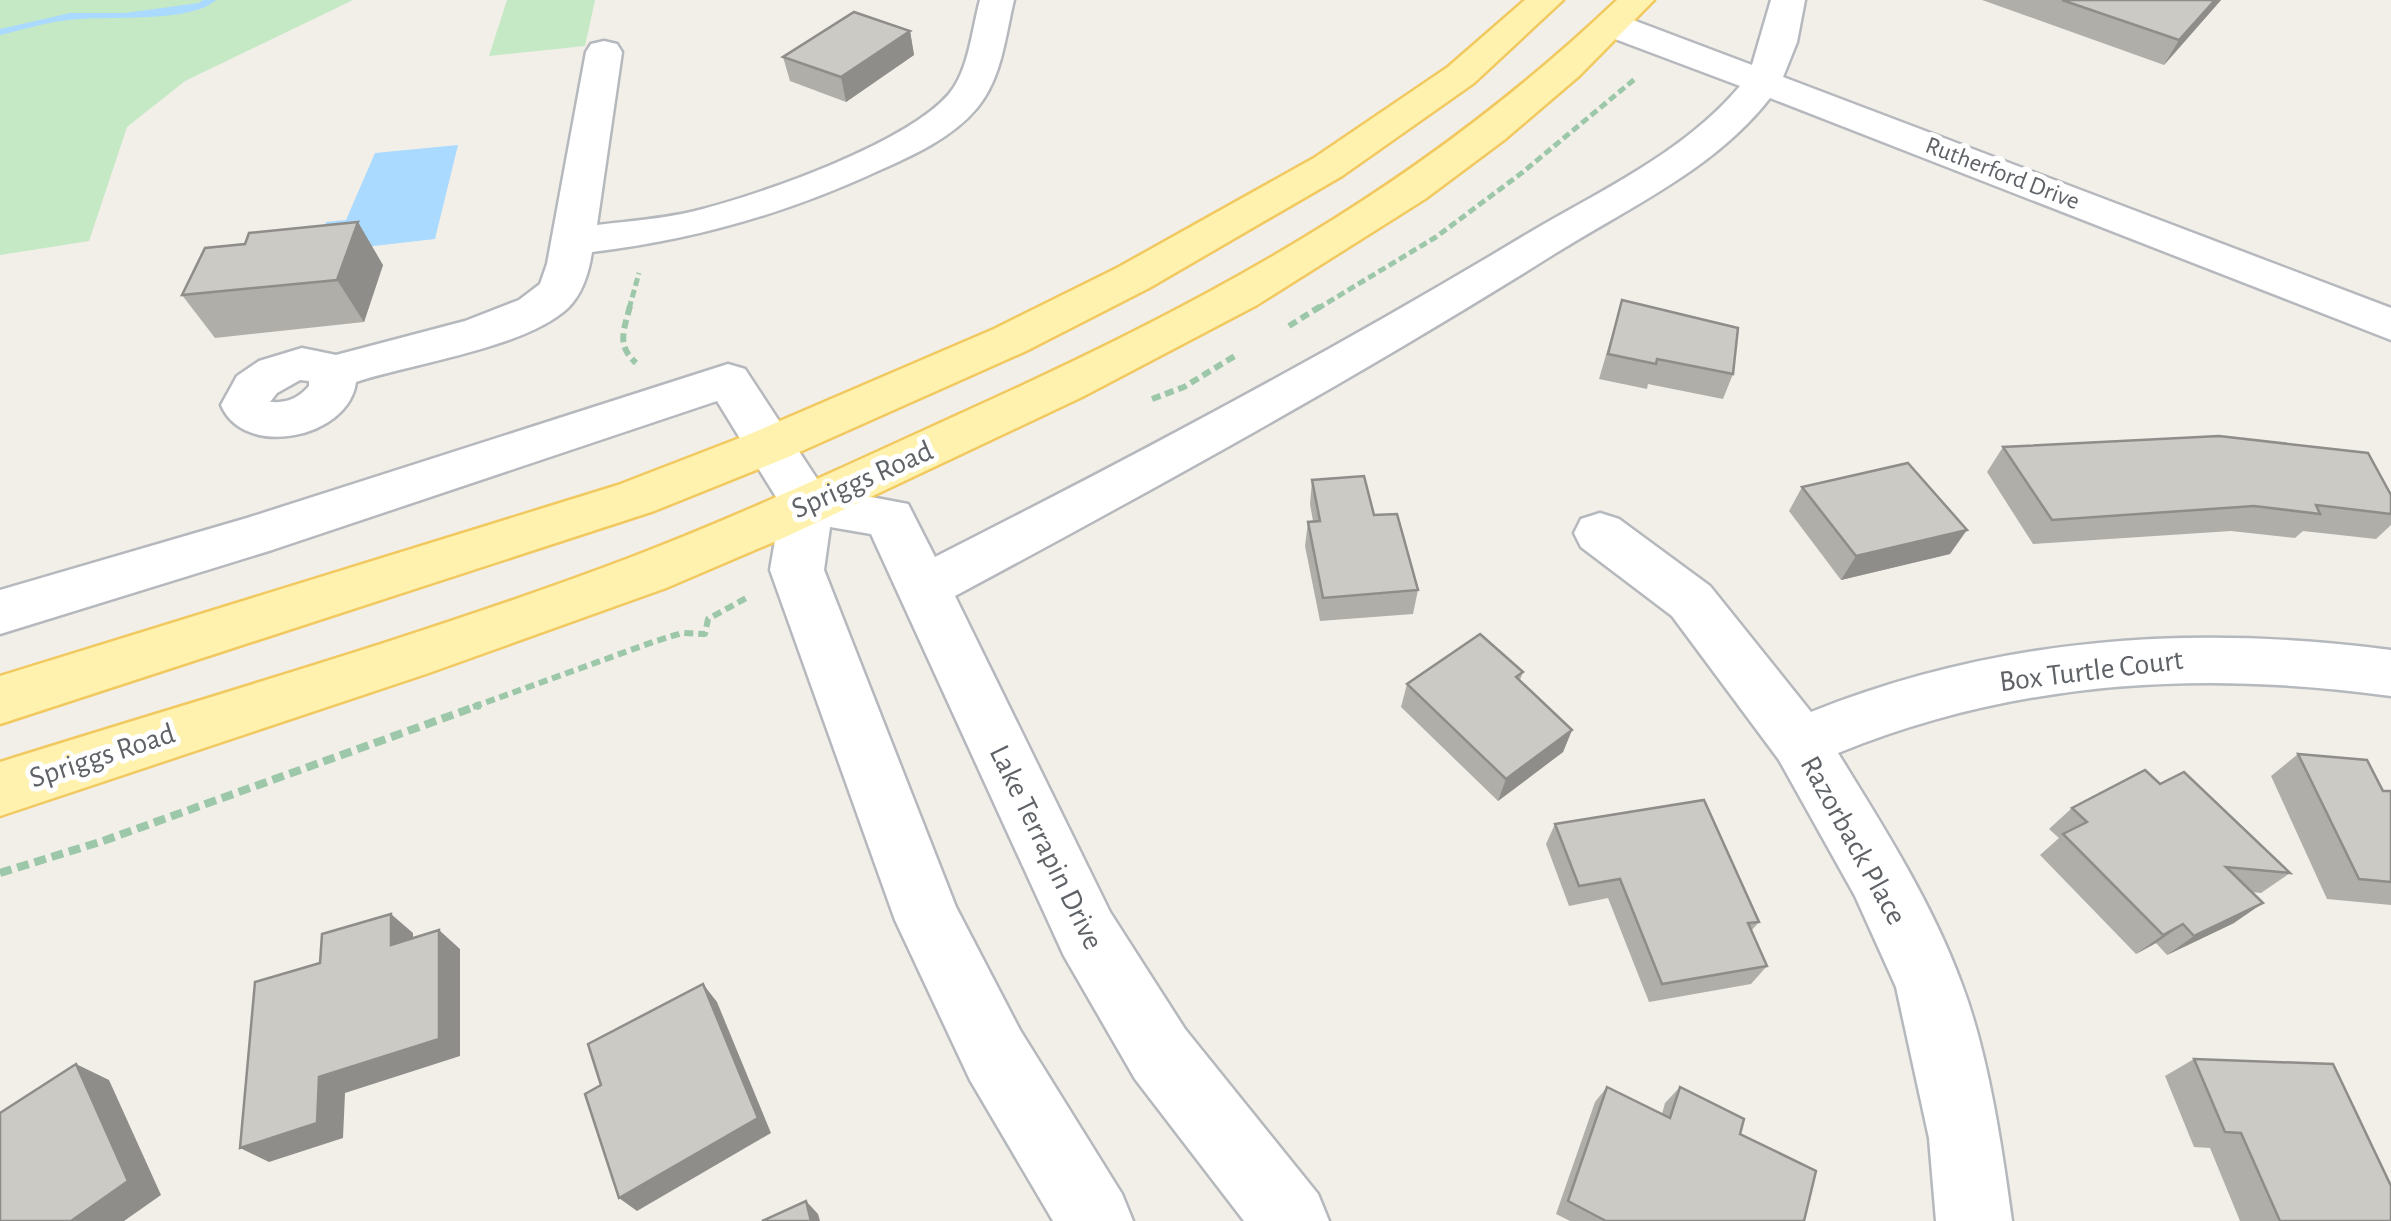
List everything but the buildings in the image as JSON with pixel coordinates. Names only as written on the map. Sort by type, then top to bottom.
[{"type":"main road","points":[[0,700],[617,504],[768,446],[1010,340],[1220,230],[1328,166],[1460,75],[1546,0]]},
{"type":"main road","name":"Spriggs Road","points":[[0,789],[646,573],[807,504],[1137,352],[1300,260],[1497,125],[1558,78],[1625,12]]},
{"type":"street","points":[[572,241],[708,220],[921,136],[940,124],[966,98],[997,0]]},
{"type":"street","points":[[923,588],[1410,326],[1676,159],[1731,118],[1764,82],[1783,32],[1788,0]]},
{"type":"street","name":"Rutherford Drive","points":[[1625,12],[1764,82],[2391,325]]},
{"type":"street","points":[[332,373],[496,325],[546,304],[560,290],[604,52]]},
{"type":"street","points":[[0,612],[253,536],[728,380],[807,504],[797,570],[928,920],[995,1056],[1096,1221]]},
{"type":"street","name":"Lake Terrapin Drive","points":[[807,504],[890,518],[1095,949],[1160,1054],[1291,1221]]},
{"type":"street","name":"Razorback Place","points":[[1600,533],[1691,602],[1800,742],[1878,876],[1928,985],[1966,1138],[1974,1221]]},
{"type":"street","name":"Box Turtle Court","points":[[1800,742],[1905,702],[2016,674],[2109,661],[2230,655],[2320,662],[2391,673]]},
{"type":"path","points":[[640,263],[622,348],[672,400]]},
{"type":"path","points":[[0,873],[103,841],[634,648],[682,633],[705,634],[708,619]]},
{"type":"green space","points":[[0,0],[353,0],[185,81],[127,127],[89,241],[0,255]]},
{"type":"green space","points":[[507,0],[595,0],[585,46],[489,56]]},
{"type":"water","points":[[458,145],[435,239],[312,253],[326,222],[346,220],[375,153]]},
{"type":"waterway","points":[[0,32],[70,16],[125,16],[202,6],[210,0]]}]
